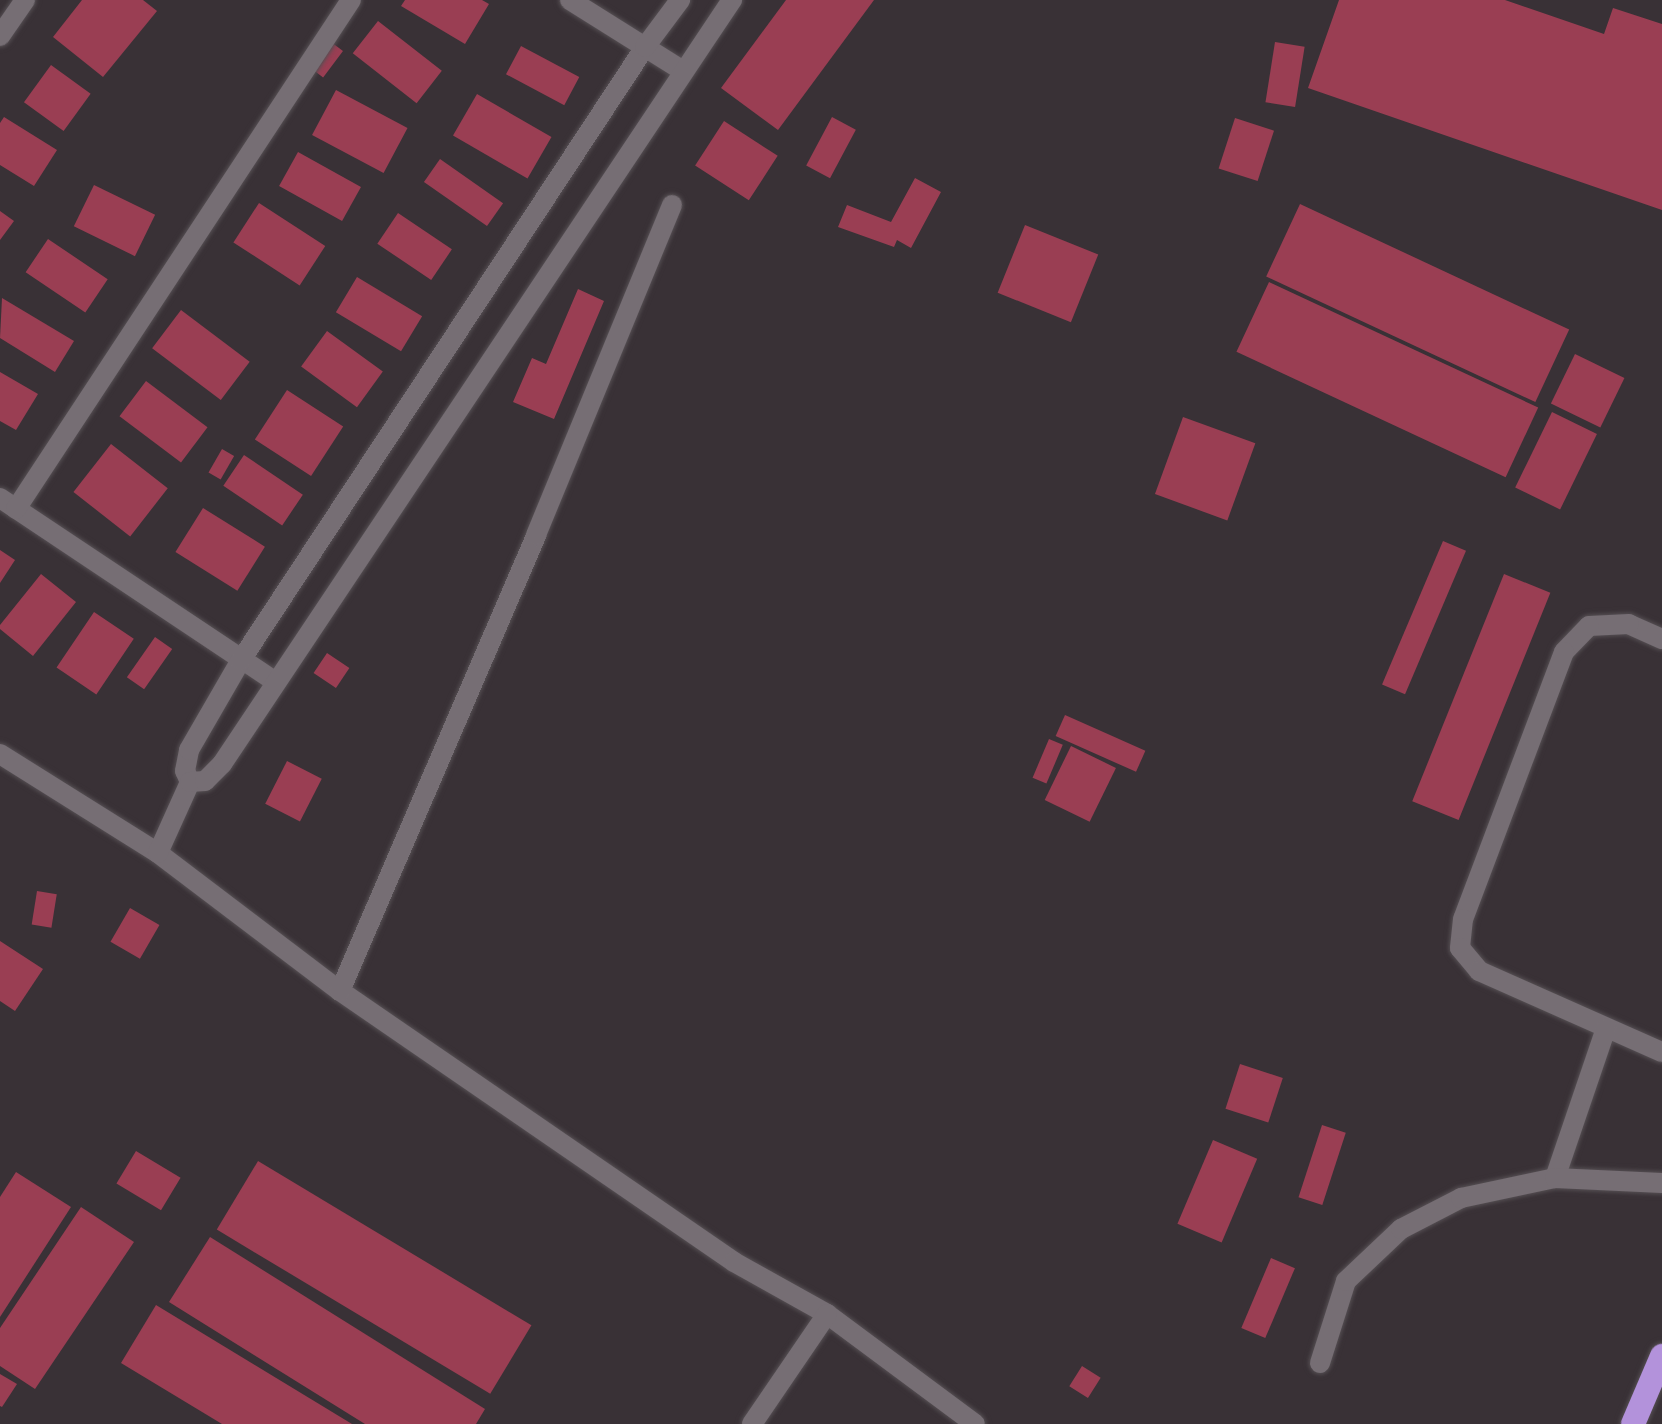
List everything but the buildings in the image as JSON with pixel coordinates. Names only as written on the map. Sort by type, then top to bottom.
[{"type":"highway","points":[[1633,1424],[1662,1356]]},
{"type":"street","points":[[0,36],[25,0]]},
{"type":"street","points":[[276,682],[8,504],[351,0]]},
{"type":"street","points":[[570,0],[683,71]]},
{"type":"street","points":[[158,853],[190,782],[185,771],[189,750],[241,660],[645,47],[680,0]]},
{"type":"street","points":[[190,782],[205,781],[222,764],[732,0]]},
{"type":"street","points":[[340,991],[536,535],[672,205]]},
{"type":"street","points":[[1662,639],[1629,624],[1589,626],[1564,652],[1463,919],[1460,948],[1479,971],[1662,1052]]},
{"type":"street","points":[[0,754],[158,853],[340,991],[734,1262],[827,1314],[975,1424]]},
{"type":"street","points":[[1555,1178],[1606,1028]]},
{"type":"street","points":[[1320,1363],[1346,1281],[1401,1229],[1461,1198],[1555,1178],[1662,1183]]},
{"type":"street","points":[[752,1424],[827,1314]]}]
